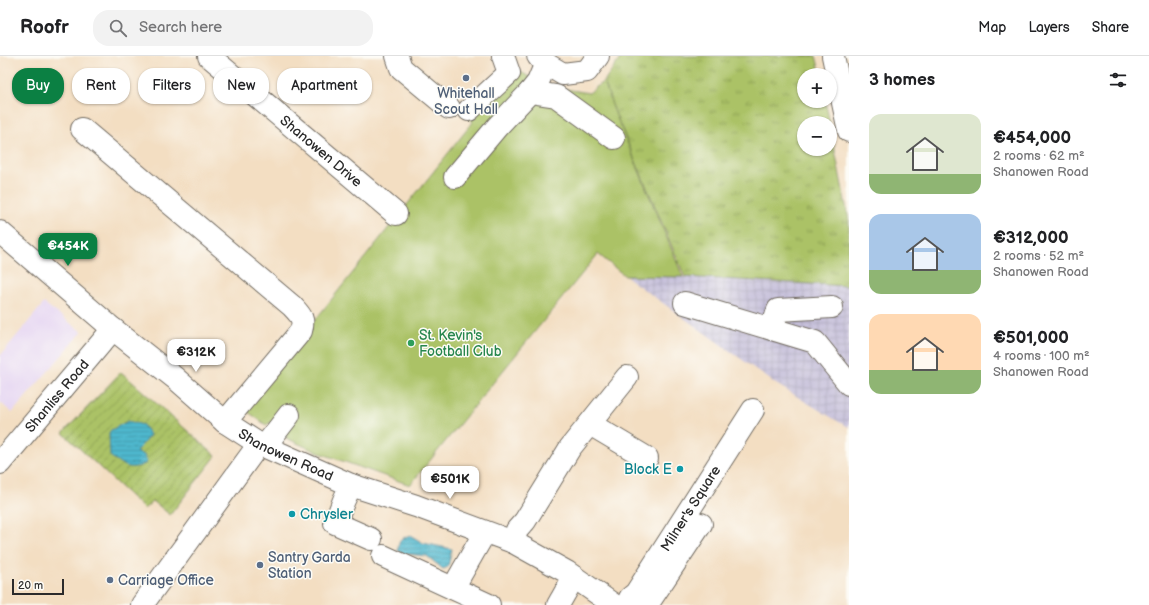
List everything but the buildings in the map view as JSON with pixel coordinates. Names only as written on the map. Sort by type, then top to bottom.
[{"type":"street","name":"Shanowen Drive","points":[[209,56],[396,214]]},
{"type":"street","points":[[397,56],[401,68],[459,109],[509,73],[511,59]]},
{"type":"street","points":[[455,177],[497,127],[538,82],[542,60],[563,74],[587,71],[598,56]]},
{"type":"street","points":[[833,56],[849,131]]},
{"type":"street","points":[[530,92],[556,96],[614,138]]},
{"type":"street","points":[[82,129],[292,306],[302,317],[304,324],[301,331],[225,422]]},
{"type":"street","name":"Shanowen Road","points":[[0,232],[113,328],[175,378],[225,422],[262,445],[351,485],[416,506],[513,542],[574,578],[614,605]]},
{"type":"street","points":[[685,302],[815,342],[849,384]]},
{"type":"street","points":[[772,329],[778,310],[832,307]]},
{"type":"street","name":"Shanliss Road","points":[[0,464],[113,328]]},
{"type":"street","points":[[513,542],[517,530],[525,521],[570,448],[627,377]]},
{"type":"street","name":"Milner's Square","points":[[627,605],[630,598],[636,593],[753,410]]},
{"type":"street","points":[[142,605],[262,445],[289,415]]},
{"type":"street","points":[[590,424],[647,458]]},
{"type":"street","points":[[351,485],[335,523],[452,588],[489,605]]},
{"type":"street","points":[[647,605],[701,524]]},
{"type":"street","points":[[452,588],[484,532]]},
{"type":"street","points":[[558,605],[574,578]]},
{"type":"shaded area","points":[[625,276],[683,277],[849,286],[849,427],[776,384]]},
{"type":"shaded area","points":[[44,303],[82,332],[12,413],[0,402],[0,356]]},
{"type":"green space","points":[[622,56],[816,56],[819,68],[797,68],[797,108],[827,108],[828,116],[797,116],[797,156],[836,156],[849,221],[849,286],[685,277],[613,108],[604,81]]},
{"type":"green space","name":"St. Kevin's Football Club","points":[[519,71],[538,82],[554,87],[589,93],[604,81],[613,108],[683,277],[625,276],[598,254],[410,485],[317,452],[286,438],[287,427],[276,420],[266,425],[244,409],[473,122],[467,116]]},
{"type":"green space","points":[[121,372],[216,456],[170,515],[153,501],[144,509],[63,433]]},
{"type":"water","points":[[128,421],[143,425],[150,435],[136,452],[144,455],[147,463],[136,467],[128,467],[110,456],[109,433],[111,430]]},
{"type":"water","points":[[410,535],[423,543],[452,549],[448,567],[443,569],[427,556],[405,554],[398,551],[401,540]]},
{"type":"place","name":"Whitehall Scout Hall","points":[[466,78]]},
{"type":"place","name":"St. Kevin's Football Club","points":[[411,343]]},
{"type":"place","name":"Block E","points":[[680,469]]},
{"type":"place","name":"Chrysler","points":[[292,514]]},
{"type":"place","name":"Santry Garda Station","points":[[260,565]]},
{"type":"place","name":"Carriage Office","points":[[110,580]]}]
